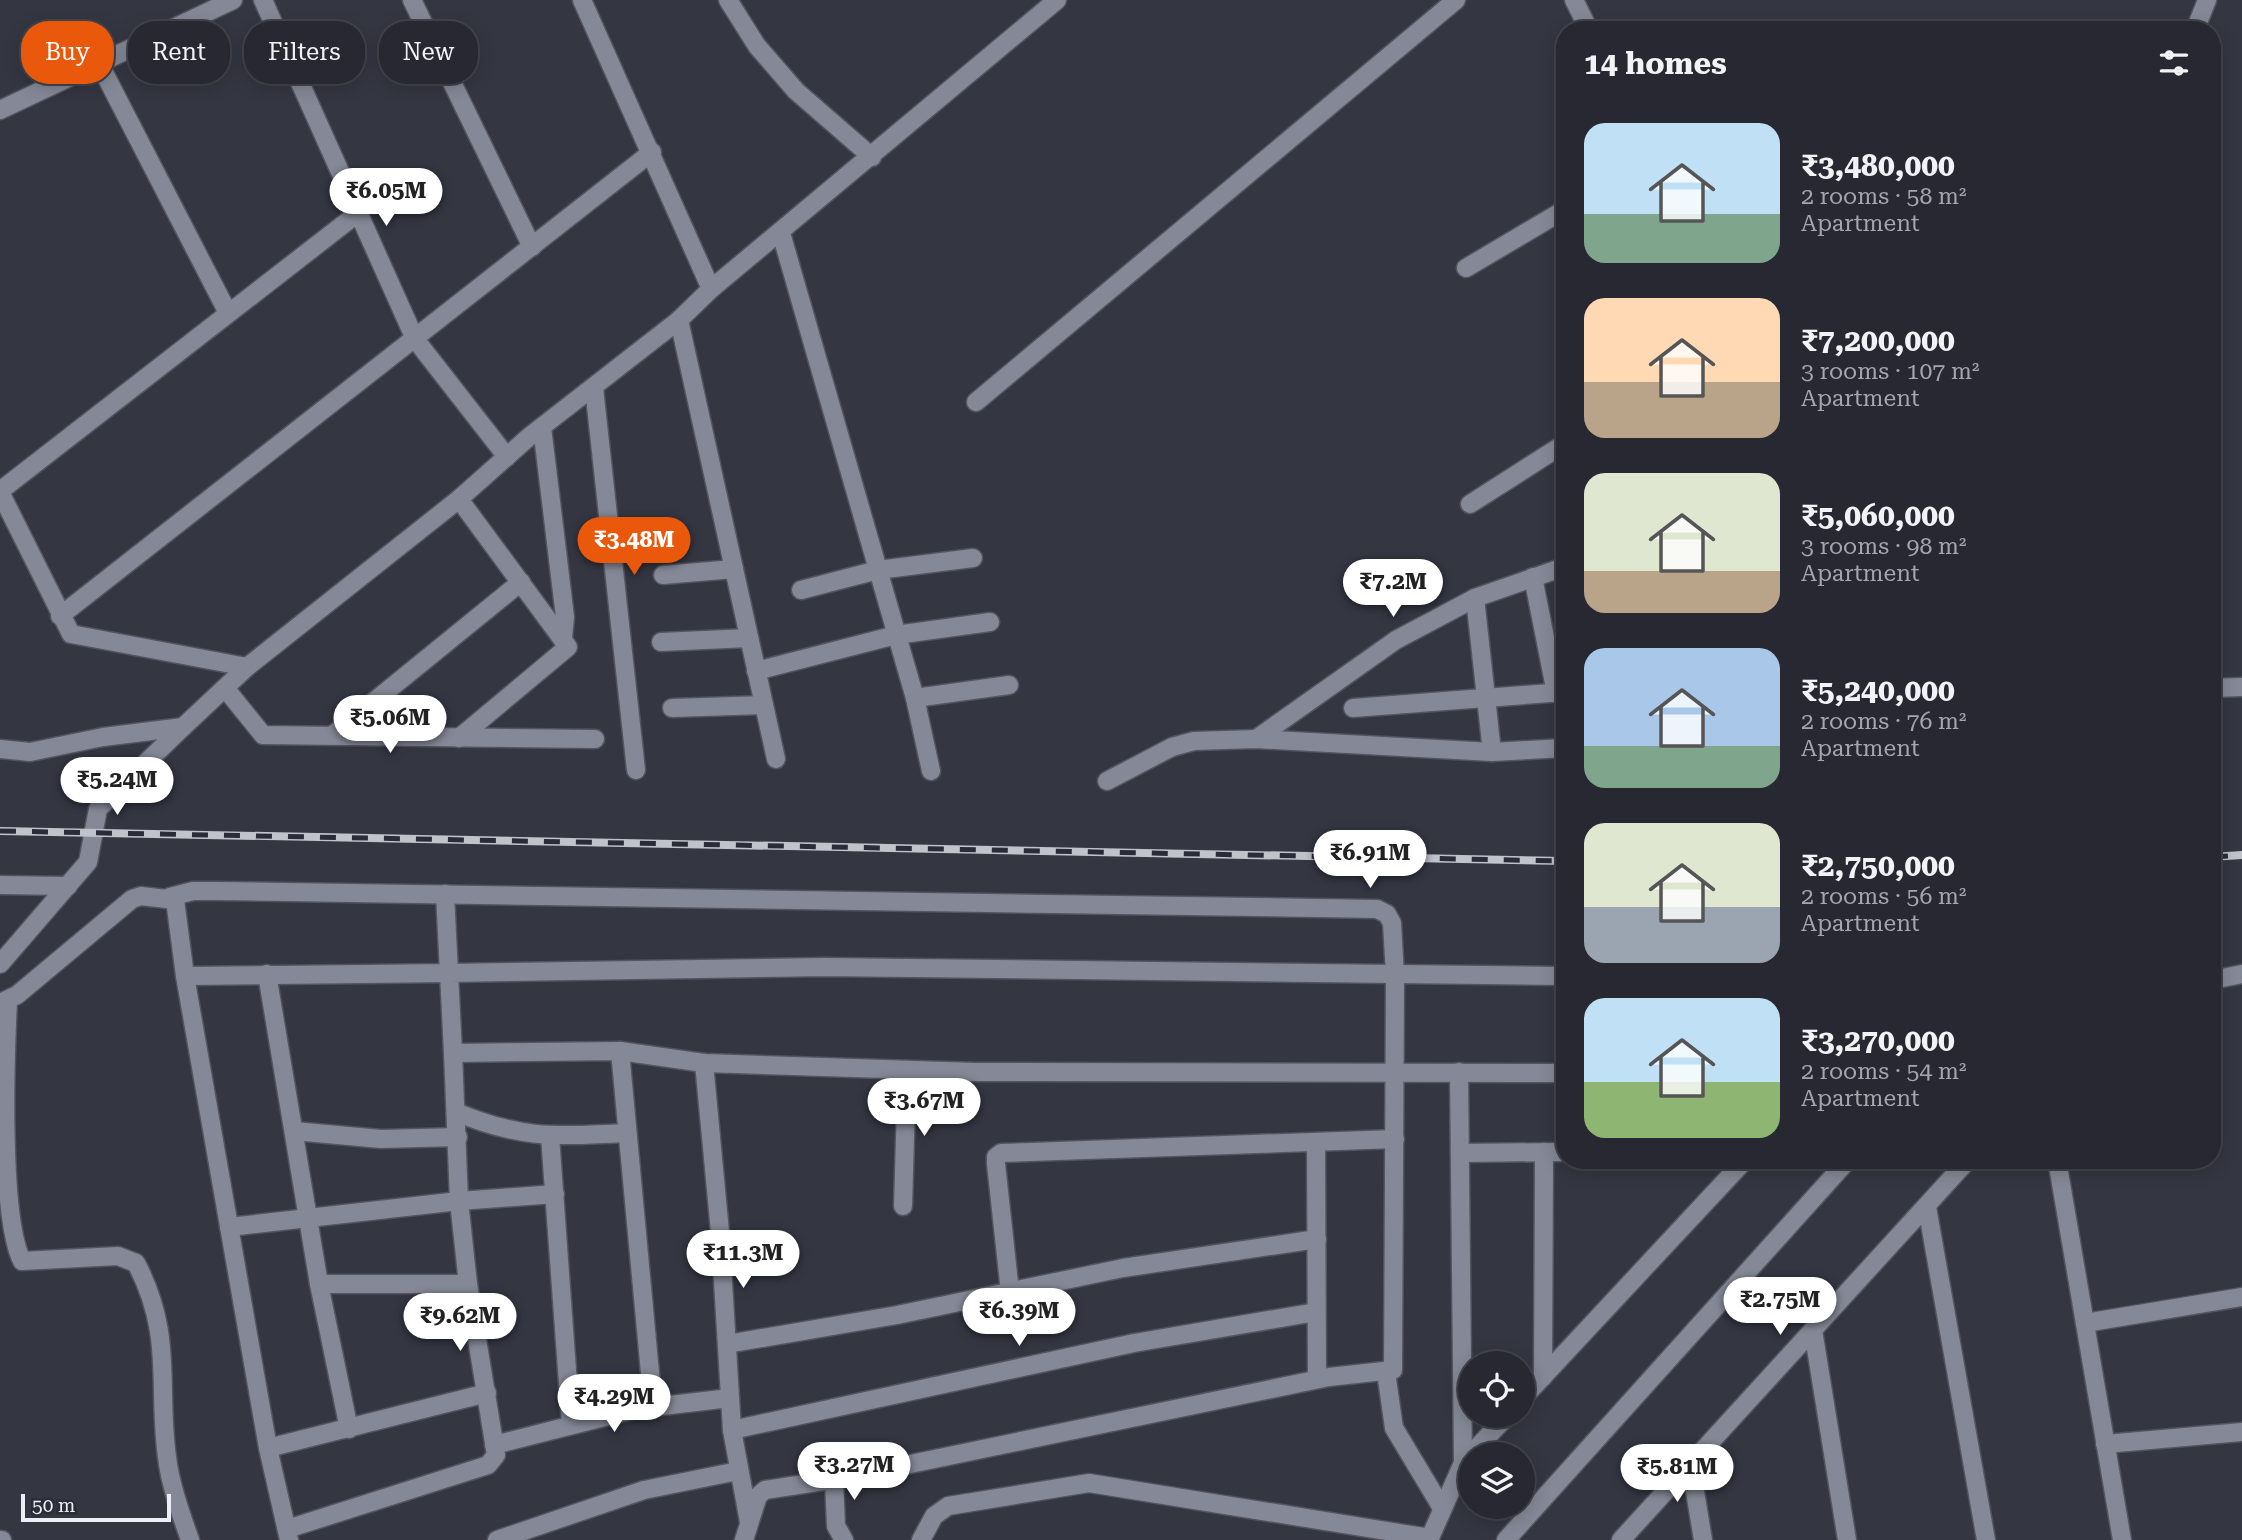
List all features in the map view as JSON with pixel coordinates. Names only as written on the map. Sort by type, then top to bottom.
[{"type":"street","points":[[114,56],[233,0]]},
{"type":"street","points":[[263,0],[415,339],[507,457]]},
{"type":"street","points":[[412,0],[532,247]]},
{"type":"street","points":[[582,0],[711,289]]},
{"type":"street","points":[[728,0],[757,46],[796,91],[872,157]]},
{"type":"street","points":[[0,964],[91,858],[98,808],[247,667],[459,499],[542,427],[679,320],[711,289],[1057,0]]},
{"type":"street","points":[[976,402],[1456,0]]},
{"type":"street","points":[[1574,0],[1584,21]]},
{"type":"street","points":[[2199,21],[2207,0]]},
{"type":"street","points":[[0,110],[55,84]]},
{"type":"street","points":[[110,84],[228,313]]},
{"type":"street","points":[[60,615],[652,152]]},
{"type":"street","points":[[247,667],[71,634],[0,492],[358,213]]},
{"type":"street","points":[[1466,268],[1556,216]]},
{"type":"street","points":[[781,233],[915,698],[931,771]]},
{"type":"street","points":[[679,320],[776,760]]},
{"type":"street","points":[[594,388],[636,771]]},
{"type":"street","points":[[542,427],[565,617],[563,638]]},
{"type":"street","points":[[1470,504],[1556,449]]},
{"type":"street","points":[[459,499],[563,638],[568,651],[459,737]]},
{"type":"street","points":[[801,590],[878,570],[973,558]]},
{"type":"street","points":[[663,575],[734,569]]},
{"type":"street","points":[[1256,739],[1396,640],[1475,598],[1556,570]]},
{"type":"street","points":[[1533,577],[1556,675]]},
{"type":"street","points":[[334,734],[521,582]]},
{"type":"street","points":[[1475,598],[1492,752]]},
{"type":"street","points":[[756,671],[897,635],[990,622]]},
{"type":"street","points":[[661,642],[749,638]]},
{"type":"street","points":[[915,698],[1009,685]]},
{"type":"street","points":[[2221,688],[2242,687]]},
{"type":"street","points":[[225,688],[263,735],[595,739]]},
{"type":"street","points":[[1353,708],[1556,692]]},
{"type":"street","points":[[672,708],[764,705]]},
{"type":"street","points":[[0,748],[30,752],[103,737],[183,727]]},
{"type":"street","points":[[1107,781],[1182,743],[1256,739],[1492,752],[1556,748]]},
{"type":"street","points":[[0,885],[68,886]]},
{"type":"street","points":[[190,1540],[166,1455],[162,1339],[148,1285],[136,1264],[118,1256],[22,1261],[5,1222],[0,1180],[4,1002],[132,899],[170,897],[193,891],[216,891],[1377,909],[1387,914],[1392,923],[1395,975],[1393,1370],[1317,1379],[834,1479],[765,1490],[758,1496],[744,1540]]},
{"type":"street","points":[[170,897],[177,905],[185,976],[229,1227],[268,1448],[288,1535],[488,1465],[496,1455],[468,1284],[459,1201],[445,894]]},
{"type":"street","points":[[185,976],[824,967],[1556,976]]},
{"type":"street","points":[[267,974],[319,1284],[349,1429]]},
{"type":"street","points":[[2221,978],[2242,974]]},
{"type":"street","points":[[453,1053],[620,1051],[704,1062],[907,1070],[1556,1073]]},
{"type":"street","points":[[620,1051],[625,1133],[653,1405]]},
{"type":"street","points":[[704,1062],[732,1430],[749,1522]]},
{"type":"street","points":[[903,1206],[907,1070]]},
{"type":"street","points":[[1459,1073],[1468,1442]]},
{"type":"street","points":[[456,1112],[491,1127],[529,1136],[625,1133]]},
{"type":"street","points":[[294,1131],[381,1139],[458,1137]]},
{"type":"street","points":[[550,1136],[571,1425]]},
{"type":"street","points":[[1010,1292],[996,1164],[996,1157],[1001,1153],[1316,1144],[1395,1139]]},
{"type":"street","points":[[1316,1144],[1317,1379]]},
{"type":"street","points":[[1542,1377],[1544,1152]]},
{"type":"street","points":[[1460,1153],[1556,1152]]},
{"type":"street","points":[[1535,1385],[1737,1169]]},
{"type":"street","points":[[1506,1540],[1840,1169]]},
{"type":"street","points":[[1621,1540],[1690,1461],[1960,1169]]},
{"type":"street","points":[[2059,1169],[2122,1540]]},
{"type":"street","points":[[229,1227],[459,1201],[555,1194]]},
{"type":"street","points":[[1927,1207],[1986,1540]]},
{"type":"street","points":[[727,1344],[897,1315],[1123,1268],[1317,1239]]},
{"type":"street","points":[[319,1284],[468,1284]]},
{"type":"street","points":[[2085,1322],[2242,1297]]},
{"type":"street","points":[[732,1430],[1145,1340],[1315,1312]]},
{"type":"street","points":[[1813,1330],[1847,1540]]},
{"type":"street","points":[[1386,1372],[1394,1428],[1442,1508]]},
{"type":"street","points":[[268,1448],[487,1393]]},
{"type":"street","points":[[495,1445],[653,1405],[730,1398]]},
{"type":"street","points":[[1482,1442],[1496,1428]]},
{"type":"street","points":[[2105,1444],[2242,1432]]},
{"type":"street","points":[[1690,1461],[1703,1540]]},
{"type":"street","points":[[497,1540],[644,1490],[738,1471]]},
{"type":"street","points":[[921,1540],[934,1516],[948,1506],[1089,1483],[1429,1539],[1458,1477]]},
{"type":"street","points":[[834,1479],[836,1526],[844,1540]]},
{"type":"railway","points":[[0,831],[1556,861]]},
{"type":"railway","points":[[2221,856],[2242,855]]}]
